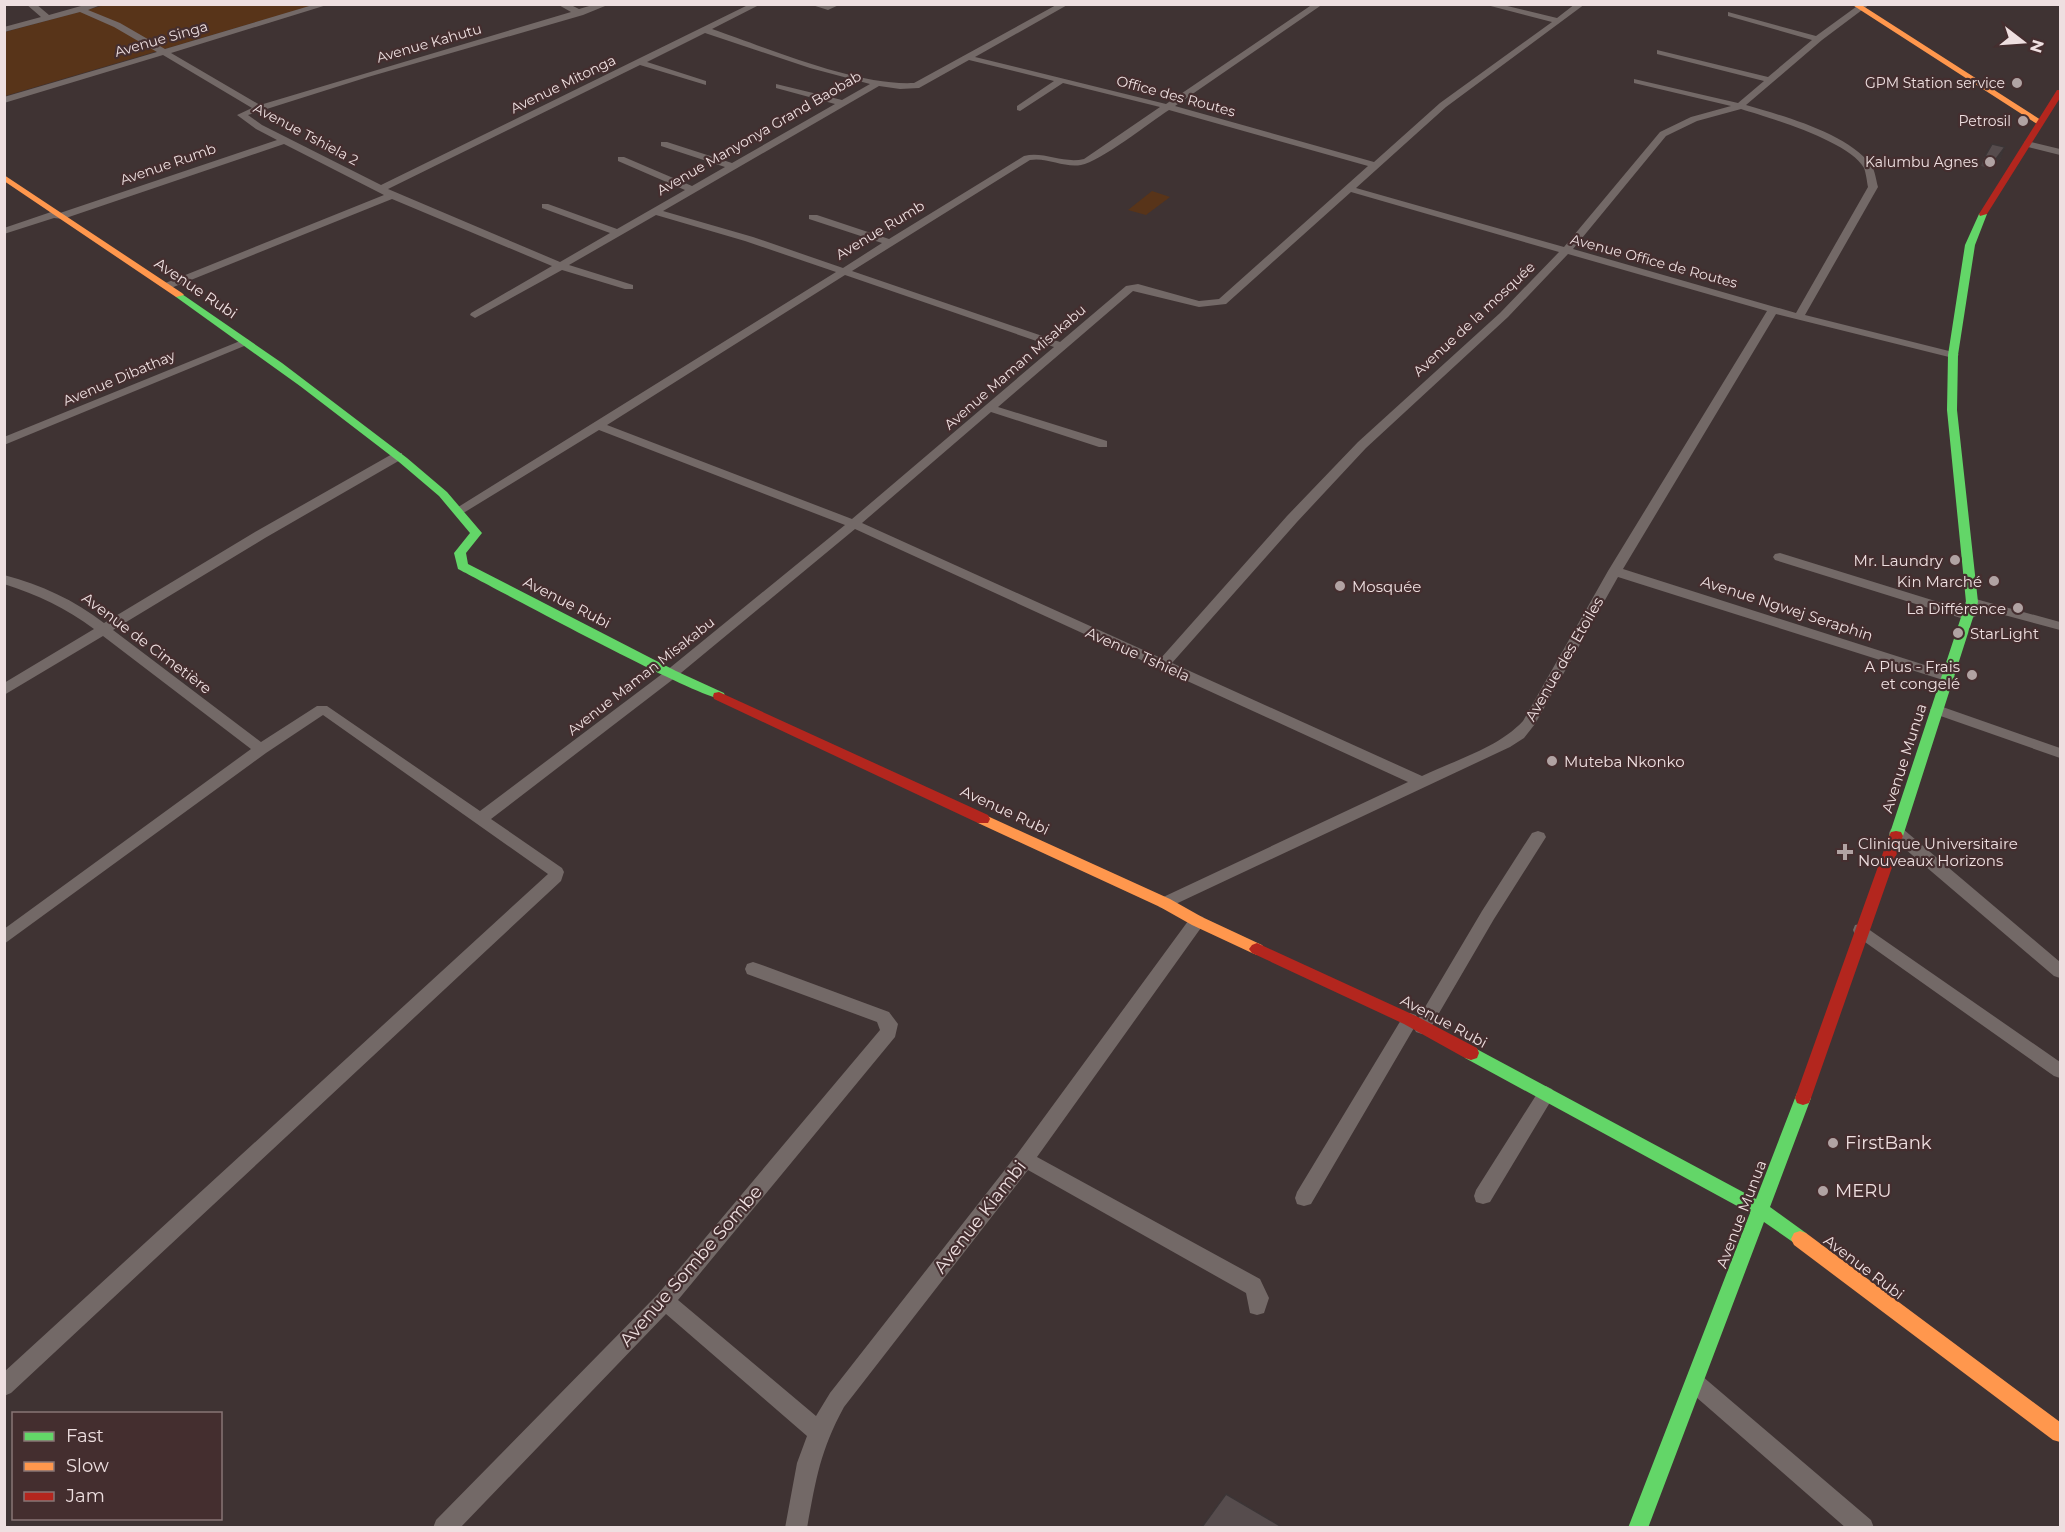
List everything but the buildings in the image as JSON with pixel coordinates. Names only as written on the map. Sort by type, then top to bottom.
[{"type":"street","points":[[30,4],[47,18]]},
{"type":"street","points":[[4,30],[99,4]]},
{"type":"street","name":"Avenue Singa","points":[[4,100],[327,4]]},
{"type":"street","points":[[561,4],[580,13]]},
{"type":"street","name":"Avenue Kahutu","points":[[259,108],[606,4]]},
{"type":"street","name":"Avenue Mitonga","points":[[381,189],[757,4]]},
{"type":"street","points":[[813,4],[828,8],[837,4]]},
{"type":"street","name":"Avenue Manyonya Grand Baobab","points":[[476,315],[652,211],[876,84],[910,88],[970,58],[1065,4]]},
{"type":"street","name":"Avenue Rumb","points":[[461,509],[600,426],[842,271],[1027,158],[1035,156],[1075,164],[1084,162],[1169,107],[1318,4]]},
{"type":"street","points":[[1487,4],[1559,21]]},
{"type":"street","name":"Avenue Maman Misakabu","points":[[480,819],[671,674],[854,524],[1132,287],[1199,304],[1222,302],[1443,105],[1581,4]]},
{"type":"street","points":[[1860,6],[2040,122]]},
{"type":"street","name":"Avenue de la mosquée","points":[[1162,665],[1292,519],[1362,445],[1504,315],[1565,252],[1663,134],[1703,116],[1739,107],[1817,39],[1860,6]]},
{"type":"street","name":"Avenue Tshiela 2","points":[[80,9],[117,26],[259,108]]},
{"type":"street","points":[[1731,14],[1817,39]]},
{"type":"street","points":[[705,30],[876,84]]},
{"type":"street","points":[[1660,52],[1768,80]]},
{"type":"street","name":"Office des Routes","points":[[970,58],[1169,107],[1374,165]]},
{"type":"street","points":[[639,62],[704,83]]},
{"type":"street","points":[[1020,108],[1062,80]]},
{"type":"street","points":[[1637,81],[1739,107],[1807,128],[1834,139],[1852,150],[1866,163],[1874,179],[1873,187],[1799,317]]},
{"type":"street","points":[[779,86],[842,103]]},
{"type":"street","name":"Avenue Munua","points":[[1638,1527],[1695,1383],[1759,1209],[1788,1142],[1897,833],[1970,609],[1954,433],[1953,355],[1964,275],[1974,231],[1980,218],[2061,92]]},
{"type":"street","name":"Avenue Tshiela 2","points":[[259,108],[247,112],[243,117],[392,195],[561,266],[629,287]]},
{"type":"street","name":"Avenue Rumb","points":[[57,215],[286,140]]},
{"type":"street","points":[[664,144],[731,166]]},
{"type":"street","points":[[2027,144],[2061,152]]},
{"type":"street","points":[[621,159],[691,189]]},
{"type":"street","name":"Avenue Rubi","points":[[4,177],[57,215],[167,286],[245,342],[398,456],[461,509],[474,525],[476,533],[460,553],[462,566],[671,674],[1165,903],[1197,921],[1416,1024],[1759,1209],[2061,1433]]},
{"type":"street","name":"Avenue Office de Routes","points":[[1350,189],[1799,317],[1953,355]]},
{"type":"street","points":[[167,286],[392,195]]},
{"type":"street","points":[[545,206],[616,232]]},
{"type":"street","points":[[652,211],[749,239],[1062,346]]},
{"type":"street","points":[[4,231],[57,215]]},
{"type":"street","points":[[813,217],[889,243]]},
{"type":"street","name":"Avenue des Etoiles","points":[[1165,903],[1505,743],[1519,734],[1528,724],[1615,571],[1774,309]]},
{"type":"street","name":"Avenue Dibathay","points":[[4,442],[245,342]]},
{"type":"street","points":[[990,408],[1103,444]]},
{"type":"street","name":"Avenue Tshiela","points":[[600,426],[854,524],[1422,782]]},
{"type":"street","points":[[4,690],[260,535],[398,456]]},
{"type":"street","points":[[1780,557],[1970,609],[2061,626]]},
{"type":"street","name":"Avenue Ngwej Seraphin","points":[[1615,571],[1948,677]]},
{"type":"street","name":"Avenue de Cimetière","points":[[4,579],[46,593],[79,611],[261,749]]},
{"type":"street","points":[[4,938],[261,749],[319,711],[325,710],[554,869],[555,877],[4,1386]]},
{"type":"street","points":[[1937,710],[2061,753]]},
{"type":"street","points":[[1897,833],[2061,971]]},
{"type":"street","points":[[1304,1198],[1538,837]]},
{"type":"street","name":"Avenue Kiambi","points":[[796,1527],[808,1463],[819,1432],[837,1400],[1025,1159],[1197,921]]},
{"type":"street","points":[[1861,930],[2061,1071]]},
{"type":"street","name":"Avenue Sombe Sombe","points":[[444,1527],[665,1301],[889,1032],[889,1024],[883,1017],[753,969]]},
{"type":"street","points":[[1483,1196],[1546,1094]]},
{"type":"street","points":[[1025,1159],[1253,1286],[1259,1298],[1257,1306]]},
{"type":"street","points":[[665,1301],[819,1432]]},
{"type":"street","points":[[1695,1383],[1863,1527]]},
{"type":"shaded area","points":[[105,5],[314,5],[5,96],[5,32]]},
{"type":"shaded area","points":[[1152,191],[1170,197],[1146,215],[1128,210]]},
{"type":"traffic: fast","points":[[1896,836],[1972,602],[1952,410],[1953,355],[1970,245],[1983,214]]},
{"type":"traffic: fast","points":[[179,295],[328,402],[443,494],[476,533],[460,553],[462,566],[671,674],[719,696]]},
{"type":"traffic: fast","points":[[1471,1053],[1759,1209],[1800,1239]]},
{"type":"traffic: fast","points":[[1638,1528],[1803,1098]]},
{"type":"traffic: slow","points":[[1854,4],[2040,122]]},
{"type":"traffic: slow","points":[[4,177],[179,295]]},
{"type":"traffic: slow","points":[[983,819],[1165,903],[1257,949]]},
{"type":"traffic: slow","points":[[1800,1239],[2060,1433]]},
{"type":"traffic: jam","points":[[1983,214],[2060,92]]},
{"type":"traffic: jam","points":[[719,696],[983,819]]},
{"type":"traffic: jam","points":[[1803,1098],[1896,836]]},
{"type":"traffic: jam","points":[[1257,949],[1410,1020],[1471,1053]]},
{"type":"place","name":"GPM Station service","points":[[2017,83]]},
{"type":"place","name":"Petrosil","points":[[2023,121]]},
{"type":"place","name":"Kalumbu Agnes","points":[[1990,162]]},
{"type":"place","name":"Mr. Laundry","points":[[1955,560]]},
{"type":"place","name":"Kin Marché","points":[[1994,581]]},
{"type":"place","name":"Mosquée","points":[[1340,586]]},
{"type":"place","name":"La Différence","points":[[2018,608]]},
{"type":"place","name":"StarLight","points":[[1958,633]]},
{"type":"place","name":"A Plus - Frais et congelé","points":[[1972,675]]},
{"type":"place","name":"Muteba Nkonko","points":[[1552,761]]},
{"type":"place","name":"Clinique Universitaire Nouveaux Horizons","points":[[1845,852]]},
{"type":"place","name":"FirstBank","points":[[1833,1143]]},
{"type":"place","name":"MERU","points":[[1823,1191]]}]
